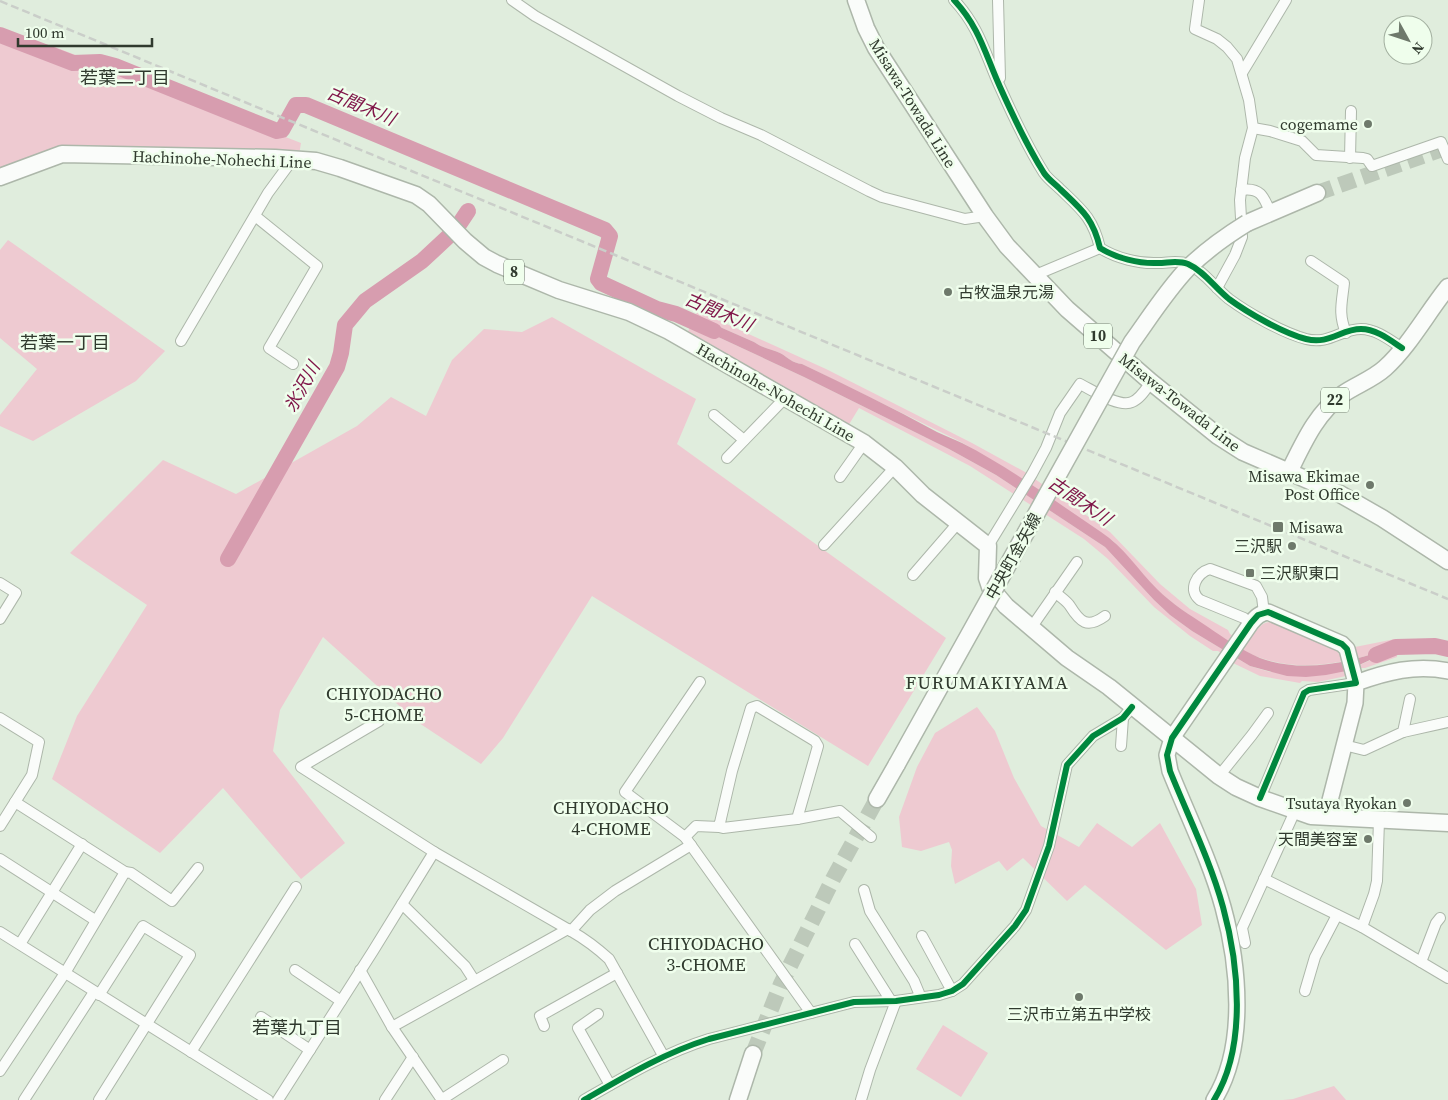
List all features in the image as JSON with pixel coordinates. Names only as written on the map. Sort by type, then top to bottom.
[{"type":"main road","name":"Misawa-Towada Line","points":[[856,0],[866,28],[876,48],[985,216],[1007,246],[1067,309],[1151,382],[1218,436],[1243,452],[1340,494],[1382,518],[1448,561]]},
{"type":"main road","name":"Hachinohe-Nohechi Line","points":[[0,177],[62,154],[293,159],[340,168],[416,195],[429,204],[465,241],[484,257],[559,290],[629,312],[661,327],[864,443],[988,546]]},
{"type":"main road","name":"中央町金矢線","points":[[877,799],[1132,342],[1166,295],[1189,268],[1218,241],[1247,223],[1272,214],[1317,193]]},
{"type":"main road","name":"22","points":[[1289,472],[1306,437],[1326,409],[1342,395],[1384,369],[1448,287]]},
{"type":"main road","points":[[988,546],[987,578],[990,586],[1006,606],[1067,658],[1108,687],[1128,712],[1172,738],[1219,776],[1236,787],[1260,798],[1311,816],[1448,823]]},
{"type":"main road","points":[[738,1100],[752,1054]]},
{"type":"street","points":[[512,0],[535,16],[678,96],[721,118],[769,139],[882,197],[966,218],[985,216]]},
{"type":"street","points":[[954,0],[982,41],[1000,86],[1045,175],[1086,214],[1097,235],[1100,248]]},
{"type":"street","points":[[998,0],[1000,86]]},
{"type":"street","points":[[1199,0],[1195,30],[1217,39],[1227,46],[1237,59],[1249,100],[1253,128],[1245,158],[1241,190],[1242,237],[1235,255],[1217,288]]},
{"type":"street","points":[[1242,73],[1286,0]]},
{"type":"street","points":[[1350,158],[1351,111]]},
{"type":"street","points":[[1253,128],[1302,141],[1316,155],[1367,159],[1372,166],[1441,142],[1448,159]]},
{"type":"street","points":[[181,341],[268,193],[293,159]]},
{"type":"street","points":[[1241,190],[1250,188],[1258,191],[1272,214]]},
{"type":"street","points":[[255,216],[317,266],[269,348],[293,364]]},
{"type":"street","points":[[1034,276],[1100,248],[1120,257],[1141,262],[1180,262],[1189,264],[1229,299],[1256,316],[1304,339],[1324,341],[1361,329],[1372,331],[1402,348]]},
{"type":"street","points":[[1311,261],[1344,283],[1340,309],[1341,320],[1346,333]]},
{"type":"street","points":[[988,546],[1020,496],[1046,448],[1060,413],[1080,384],[1118,403],[1127,404],[1139,397],[1151,382]]},
{"type":"street","points":[[727,458],[785,398]]},
{"type":"street","points":[[714,416],[744,440]]},
{"type":"street","points":[[840,477],[864,443]]},
{"type":"street","points":[[824,544],[895,467]]},
{"type":"street","points":[[913,575],[958,523]]},
{"type":"street","points":[[1030,628],[1076,562]]},
{"type":"street","points":[[1251,623],[1244,618],[1200,600],[1193,591],[1198,575],[1210,569],[1256,586],[1262,597],[1264,613]]},
{"type":"street","points":[[0,583],[16,593],[0,619]]},
{"type":"street","points":[[1055,592],[1069,605],[1073,613],[1085,623],[1098,621],[1105,616]]},
{"type":"street","points":[[1214,1100],[1227,1069],[1235,1039],[1234,971],[1230,939],[1222,906],[1207,863],[1170,772],[1167,755],[1172,738],[1251,623],[1258,615],[1264,613],[1268,612],[1331,639],[1342,644],[1347,649],[1356,680],[1355,703],[1326,816]]},
{"type":"street","points":[[1260,798],[1304,693],[1309,690],[1399,670],[1422,668],[1448,672]]},
{"type":"street","points":[[700,682],[625,792],[688,841],[811,1012]]},
{"type":"street","points":[[1403,732],[1410,699]]},
{"type":"street","points":[[719,827],[732,770],[751,708],[757,706],[815,741],[818,746],[797,819]]},
{"type":"street","points":[[1121,746],[1128,712]]},
{"type":"street","points":[[584,1100],[686,1046],[854,1002],[918,998],[952,991],[962,984],[1015,926],[1026,910],[1049,846],[1067,765],[1094,736],[1128,712]]},
{"type":"street","points":[[1219,776],[1268,713]]},
{"type":"street","points":[[0,718],[38,742],[32,775],[0,826]]},
{"type":"street","points":[[379,722],[301,767],[434,852],[588,941],[609,959],[664,1057]]},
{"type":"street","points":[[1344,744],[1364,750],[1403,732],[1448,722]]},
{"type":"street","points":[[15,802],[125,872],[131,873],[172,901],[198,868]]},
{"type":"street","points":[[392,1027],[474,980],[569,930],[615,890],[688,841],[696,826],[723,828],[797,819],[840,810],[872,837]]},
{"type":"street","points":[[1245,943],[1242,928],[1295,811]]},
{"type":"street","points":[[1362,927],[1377,881],[1379,820]]},
{"type":"street","points":[[20,944],[82,844]]},
{"type":"street","points":[[278,1100],[434,852]]},
{"type":"street","points":[[0,859],[95,920]]},
{"type":"street","points":[[0,1071],[65,972],[125,872]]},
{"type":"street","points":[[1264,878],[1362,927],[1448,978]]},
{"type":"street","points":[[191,1052],[296,887]]},
{"type":"street","points":[[864,890],[870,911],[914,981],[918,998]]},
{"type":"street","points":[[402,904],[464,966],[474,980]]},
{"type":"street","points":[[1305,991],[1315,957],[1337,915]]},
{"type":"street","points":[[1421,962],[1436,923],[1440,918]]},
{"type":"street","points":[[24,1100],[143,926],[190,955],[99,1100]]},
{"type":"street","points":[[0,932],[268,1100]]},
{"type":"street","points":[[922,936],[952,991]]},
{"type":"street","points":[[855,944],[894,1001]]},
{"type":"street","points":[[295,970],[341,1001]]},
{"type":"street","points":[[360,970],[392,1027],[441,1100],[503,1060]]},
{"type":"street","points":[[544,1026],[540,1016],[617,973]]},
{"type":"street","points":[[862,1100],[870,1070],[894,1001]]},
{"type":"street","points":[[598,1014],[578,1028],[610,1085]]},
{"type":"street","points":[[261,1017],[310,1050]]},
{"type":"street","points":[[385,1100],[412,1056]]},
{"type":"shaded area","points":[[0,31],[55,47],[301,143],[299,155],[63,149],[0,172]]},
{"type":"shaded area","points":[[8,240],[165,351],[136,381],[33,441],[0,426],[0,415],[37,369],[0,338],[0,250]]},
{"type":"shaded area","points":[[698,311],[826,369],[1025,472],[1110,532],[1160,584],[1190,609],[1228,630],[1230,634],[1245,644],[1259,627],[1270,622],[1338,650],[1340,654],[1354,650],[1355,647],[1395,639],[1396,646],[1346,661],[1312,665],[1278,662],[1247,652],[1175,605],[1156,589],[1113,541],[1010,471],[961,442],[780,353],[760,346],[695,316]]},
{"type":"shaded area","points":[[695,316],[760,346],[780,353],[962,443],[998,463],[1109,538],[1169,600],[1226,640],[1253,655],[1277,663],[1311,665],[1346,661],[1396,646],[1396,649],[1381,658],[1370,660],[1346,671],[1326,675],[1287,676],[1250,666],[1192,631],[1170,615],[1105,547],[996,475],[949,449],[804,377],[691,326]]},
{"type":"shaded area","points":[[552,317],[696,399],[677,444],[946,638],[868,766],[592,596],[503,738],[481,764],[416,721],[323,637],[280,710],[273,751],[345,843],[301,879],[223,788],[160,853],[52,779],[77,716],[147,605],[70,553],[163,460],[236,494],[357,426],[391,397],[426,416],[452,360],[484,329],[522,332]]},
{"type":"shaded area","points":[[691,326],[804,377],[949,449],[996,475],[1105,547],[1170,615],[1192,631],[1250,666],[1270,672],[1346,671],[1396,649],[1397,657],[1361,668],[1348,673],[1346,676],[1318,682],[1302,681],[1300,683],[1260,676],[1233,663],[1233,661],[1218,651],[1213,651],[1190,636],[1154,607],[1108,559],[1084,539],[970,466],[859,408],[848,426],[687,333]]},
{"type":"shaded area","points":[[977,707],[995,731],[1014,778],[1041,826],[1079,847],[1097,823],[1132,847],[1160,823],[1196,889],[1202,925],[1166,950],[1085,885],[1067,901],[1023,858],[1007,871],[999,861],[955,884],[951,866],[952,850],[949,842],[921,851],[902,847],[899,817],[917,767],[935,733]]},
{"type":"shaded area","points":[[943,1025],[988,1053],[961,1097],[916,1069]]},
{"type":"shaded area","points":[[1334,1086],[1346,1100],[1283,1100],[1293,1099]]},
{"type":"waterway","name":"古間木川","points":[[0,35],[73,63],[100,62],[115,66],[277,131],[282,130],[296,105],[306,105],[605,230],[610,236],[598,279],[601,283],[657,309],[676,314],[714,331]]},
{"type":"waterway","name":"氷沢川","points":[[456,229],[468,211]]},
{"type":"waterway","name":"氷沢川","points":[[228,559],[337,367],[345,325],[365,301],[422,261],[451,234]]},
{"type":"waterway","name":"古間木川","points":[[1376,655],[1396,647],[1435,646],[1448,649]]},
{"type":"tunnel","points":[[1317,193],[1448,147]]},
{"type":"tunnel","points":[[753,1054],[781,984],[833,879],[877,799]]},
{"type":"railway","points":[[0,1],[1448,599]]},
{"type":"cycle path","points":[[954,0],[963,10],[976,31],[1010,109],[1038,163],[1047,177],[1086,215],[1094,229],[1100,248],[1113,255],[1136,261],[1188,264],[1204,275],[1224,295],[1237,304],[1266,322],[1306,339],[1321,340],[1347,331],[1367,329],[1402,348]]},
{"type":"cycle path","points":[[1214,1100],[1225,1079],[1232,1056],[1236,1031],[1237,1005],[1233,954],[1229,930],[1218,890],[1170,771],[1167,755],[1172,738],[1251,623],[1258,615],[1268,612],[1342,644],[1347,649],[1356,683],[1309,690],[1304,693],[1260,798]]},
{"type":"cycle path","points":[[584,1100],[660,1058],[709,1039],[854,1002],[896,1001],[939,995],[952,991],[963,984],[1015,926],[1026,910],[1049,846],[1067,765],[1093,736],[1123,718],[1132,707]]},
{"type":"place","name":"cogemame","points":[[1368,124]]},
{"type":"place","name":"古牧温泉元湯","points":[[948,292]]},
{"type":"place","name":"Misawa Ekimae Post Office","points":[[1370,485]]},
{"type":"place","name":"Misawa","points":[[1278,527]]},
{"type":"place","name":"三沢駅","points":[[1292,546]]},
{"type":"place","name":"三沢駅東口","points":[[1250,573]]},
{"type":"place","name":"Tsutaya Ryokan","points":[[1407,803]]},
{"type":"place","name":"天間美容室","points":[[1368,839]]},
{"type":"place","name":"三沢市立第五中学校","points":[[1079,997]]},
{"type":"district","name":"若葉二丁目","points":[[125,78]]},
{"type":"district","name":"若葉一丁目","points":[[65,343]]},
{"type":"district","name":"FURUMAKIYAMA","points":[[987,682]]},
{"type":"district","name":"CHIYODACHO 5-CHOME","points":[[384,704]]},
{"type":"district","name":"CHIYODACHO 4-CHOME","points":[[611,818]]},
{"type":"district","name":"CHIYODACHO 3-CHOME","points":[[706,954]]},
{"type":"district","name":"若葉九丁目","points":[[297,1028]]}]
